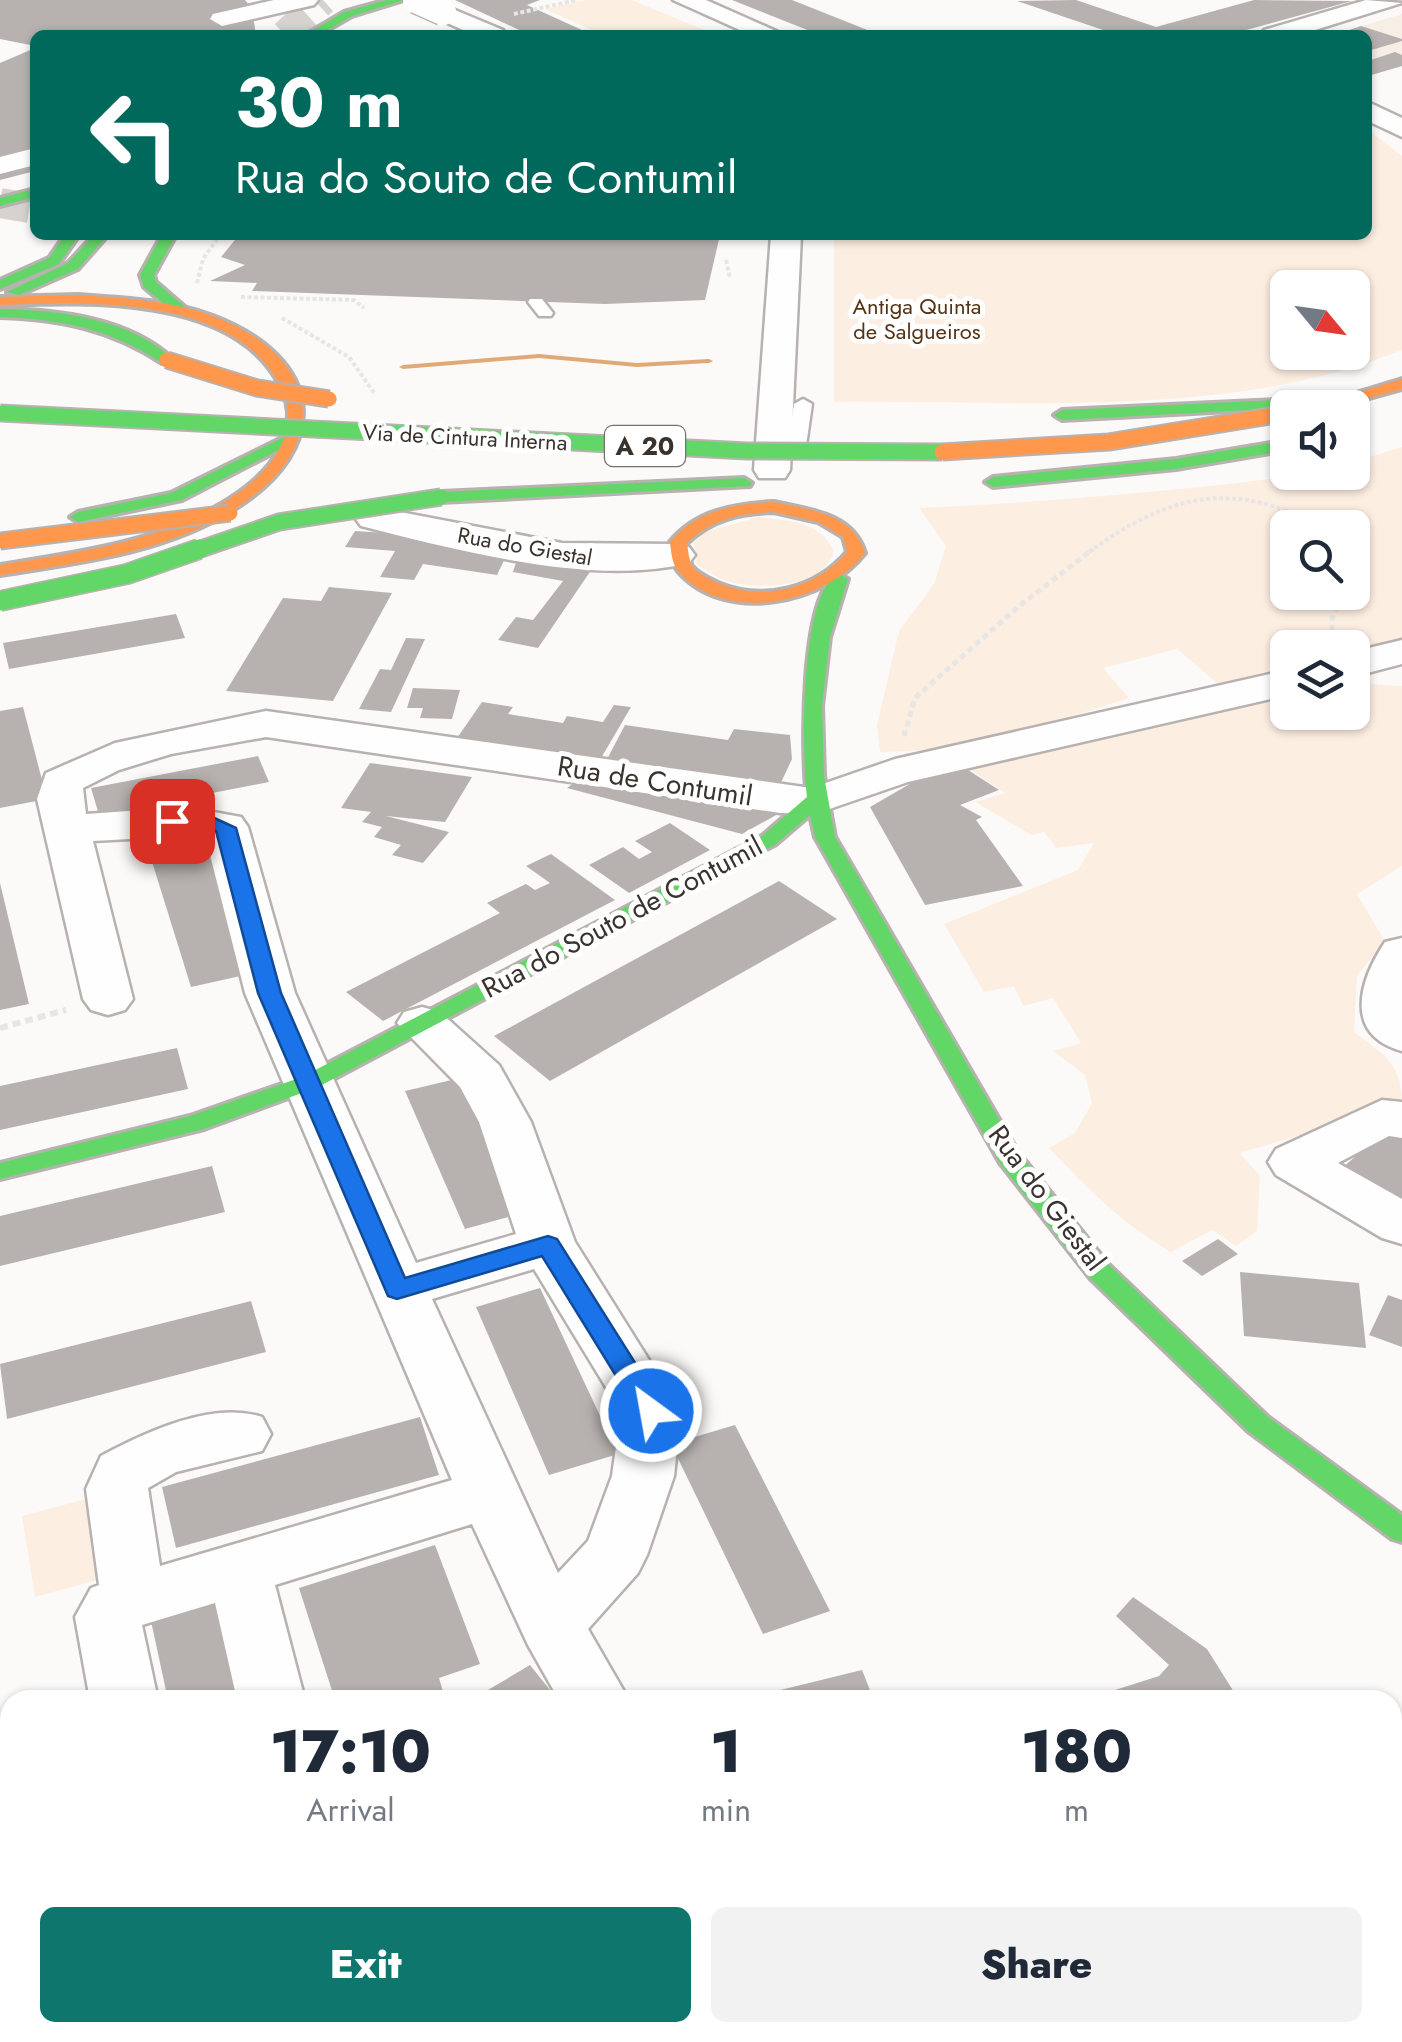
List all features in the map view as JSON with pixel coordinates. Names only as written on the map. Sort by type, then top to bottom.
[{"type":"main road","points":[[319,30],[348,14],[398,0]]},
{"type":"main road","points":[[0,202],[30,195]]},
{"type":"main road","points":[[0,286],[54,261],[69,240]]},
{"type":"main road","points":[[74,240],[80,260]]},
{"type":"main road","points":[[0,298],[45,280],[80,260],[97,240]]},
{"type":"main road","points":[[166,240],[147,275],[149,284],[181,311]]},
{"type":"main road","points":[[106,278],[117,296],[132,304]]},
{"type":"main road","points":[[0,298],[80,299],[181,311],[254,342],[278,362],[293,386],[296,411],[287,454],[260,480],[166,532],[88,556],[0,570]]},
{"type":"main road","points":[[0,313],[59,316],[107,327],[153,348],[168,360]]},
{"type":"main road","points":[[60,342],[168,360],[257,388],[357,401]]},
{"type":"main road","points":[[1370,393],[1402,384]]},
{"type":"main road","points":[[1042,416],[1270,405]]},
{"type":"main road","name":"Via de Cintura Interna","points":[[0,413],[811,455],[1004,450],[1141,438],[1270,417]]},
{"type":"main road","points":[[746,418],[824,420]]},
{"type":"main road","points":[[0,522],[123,511],[176,497],[290,440]]},
{"type":"main road","points":[[976,482],[1176,464],[1270,448]]},
{"type":"main road","points":[[216,454],[313,460]]},
{"type":"main road","name":"Via de Cintura Interna","points":[[509,470],[772,475]]},
{"type":"main road","points":[[0,541],[344,499],[441,497],[772,475]]},
{"type":"main road","points":[[772,475],[724,512],[687,530],[678,542],[676,554],[682,568],[696,579],[742,594],[790,624],[815,652]]},
{"type":"main road","points":[[772,475],[822,517]]},
{"type":"main road","points":[[0,600],[126,574],[278,522],[441,497]]},
{"type":"main road","points":[[724,512],[774,507],[822,517]]},
{"type":"main road","name":"Rua do Giestal","points":[[822,517],[854,539],[858,553],[853,567],[839,579],[823,612],[815,652],[815,801],[825,837],[1010,1157],[1099,1271],[1258,1424],[1402,1531]]},
{"type":"main road","points":[[742,594],[796,594],[839,579]]},
{"type":"main road","name":"Rua do Souto de Contumil","points":[[0,1172],[107,1149],[310,1082],[769,840],[815,801]]},
{"type":"street","points":[[219,18],[306,0]]},
{"type":"street","points":[[416,0],[443,12],[498,26]]},
{"type":"street","points":[[685,0],[760,30]]},
{"type":"street","points":[[1290,30],[1392,0]]},
{"type":"street","points":[[1373,99],[1402,130]]},
{"type":"street","points":[[0,166],[30,157]]},
{"type":"street","points":[[772,475],[786,240]]},
{"type":"street","name":"Rua do Giestal","points":[[374,518],[579,558],[628,561],[676,554]]},
{"type":"street","points":[[1370,663],[1402,652]]},
{"type":"street","points":[[1370,672],[1402,676]]},
{"type":"street","name":"Rua de Contumil","points":[[108,998],[59,799],[62,782],[80,768],[186,739],[266,724],[780,800],[815,801],[895,772],[1270,686]]},
{"type":"street","points":[[66,823],[92,832],[199,817],[226,828],[270,993],[489,1494],[551,1626],[588,1690]]},
{"type":"street","points":[[1402,953],[1390,973],[1383,1007],[1388,1021],[1402,1034]]},
{"type":"street","points":[[422,1023],[480,1076],[505,1122],[548,1246],[651,1411],[644,1476],[615,1555],[551,1626]]},
{"type":"street","points":[[1402,1120],[1382,1118],[1295,1162],[1402,1224]]},
{"type":"street","points":[[397,1289],[548,1246]]},
{"type":"street","points":[[133,1598],[117,1490],[123,1473],[162,1452],[242,1434]]},
{"type":"street","points":[[122,1690],[108,1617],[114,1606],[489,1494]]},
{"type":"street","points":[[239,1568],[269,1690]]},
{"type":"lane","points":[[772,475],[798,446],[803,404]]},
{"type":"path","points":[[542,0],[554,5]]},
{"type":"path","points":[[498,26],[576,0]]},
{"type":"path","points":[[726,260],[730,278]]},
{"type":"path","points":[[230,296],[354,300],[364,308]]},
{"type":"path","points":[[895,772],[914,698],[1113,533],[1222,496],[1291,510]]},
{"type":"path","points":[[0,1028],[108,998]]},
{"type":"shaded area","points":[[1402,14],[1402,66],[1372,75],[1372,30],[1348,30]]},
{"type":"green space","points":[[586,0],[632,0],[704,30],[592,30],[545,9]]},
{"type":"green space","name":"Antiga Quinta de Salgueiros","points":[[1372,133],[1402,156],[1402,350],[1370,361],[1370,270],[1270,270],[1270,370],[1342,370],[1267,387],[1195,397],[1049,403],[834,402],[834,240],[1372,240]]},
{"type":"green space","points":[[1402,447],[1402,644],[1370,651],[1370,630],[1270,630],[1270,673],[1218,684],[1177,649],[1103,668],[1129,698],[975,742],[880,752],[877,725],[899,631],[934,584],[946,546],[919,508],[1270,479],[1270,490],[1370,490],[1370,457]]},
{"type":"green space","points":[[759,517],[792,521],[820,533],[834,551],[828,563],[806,579],[762,586],[729,582],[697,565],[694,542],[703,532]]},
{"type":"green space","points":[[1370,684],[1402,686],[1402,866],[1357,894],[1385,941],[1357,976],[1354,1032],[1390,1062],[1399,1079],[1402,1105],[1240,1153],[1260,1176],[1257,1231],[1236,1246],[1212,1230],[1171,1252],[1121,1217],[1049,1148],[1075,1133],[1092,1103],[1085,1075],[1053,1051],[1081,1043],[1053,998],[1023,1006],[1014,986],[984,992],[944,924],[1078,870],[1094,843],[1056,848],[1044,832],[1032,835],[975,802],[1005,793],[968,768],[1270,694],[1270,730],[1370,730]]},
{"type":"green space","points":[[93,1497],[108,1577],[35,1597],[22,1516]]},
{"type":"building","points":[[0,0],[245,0],[252,9],[255,30],[30,30],[30,45],[0,39]]},
{"type":"building","points":[[455,0],[540,0],[527,5],[582,30],[519,30]]},
{"type":"building","points":[[732,0],[792,0],[867,30],[807,30]]},
{"type":"building","points":[[1076,0],[1156,27],[1254,0],[1352,1],[1246,30],[1103,30],[1017,1]]},
{"type":"building","points":[[1361,26],[1402,39],[1402,41],[1372,50],[1372,30],[1349,30]]},
{"type":"building","points":[[30,50],[30,172],[0,180],[0,63]]},
{"type":"building","points":[[1395,52],[1402,55],[1402,66],[1372,75],[1372,60]]},
{"type":"building","points":[[235,240],[719,240],[705,300],[605,304],[252,291],[257,283],[210,281],[245,265],[221,257]]},
{"type":"building","points":[[355,531],[435,536],[509,550],[497,575],[423,564],[414,580],[380,577],[395,551],[345,547]]},
{"type":"building","points":[[519,553],[594,566],[538,648],[498,640],[516,617],[533,620],[563,581],[513,572]]},
{"type":"building","points":[[329,587],[392,593],[333,701],[226,691],[283,598],[321,601]]},
{"type":"building","points":[[176,614],[185,638],[9,669],[3,643]]},
{"type":"building","points":[[406,638],[425,639],[391,712],[359,709],[380,669],[391,670]]},
{"type":"building","points":[[413,688],[460,690],[452,719],[420,718],[423,708],[407,708]]},
{"type":"building","points":[[482,702],[513,707],[508,714],[563,723],[567,716],[603,722],[614,705],[631,707],[597,765],[455,741]]},
{"type":"building","points":[[23,707],[47,799],[0,808],[0,711]]},
{"type":"building","points":[[625,725],[728,740],[734,729],[790,735],[792,759],[778,789],[605,763]]},
{"type":"building","points":[[258,756],[269,782],[99,815],[91,788]]},
{"type":"building","points":[[370,763],[472,777],[445,822],[386,816],[449,832],[423,863],[392,855],[401,845],[374,837],[382,827],[362,822],[371,812],[341,808]]},
{"type":"building","points":[[962,766],[999,790],[960,805],[982,817],[976,820],[1023,886],[925,905],[870,807],[915,781],[910,778]]},
{"type":"building","points":[[581,778],[773,805],[778,814],[742,834],[567,788]]},
{"type":"building","points":[[670,823],[710,850],[629,893],[589,865],[623,847],[639,859],[652,852],[635,841]]},
{"type":"building","points":[[207,840],[254,973],[191,987],[149,852]]},
{"type":"building","points":[[551,854],[615,900],[383,1021],[346,992],[500,913],[487,903],[526,884],[535,890],[550,883],[526,866]]},
{"type":"building","points":[[779,881],[837,919],[550,1081],[494,1036]]},
{"type":"building","points":[[0,883],[29,1004],[0,1010]]},
{"type":"building","points":[[177,1048],[188,1089],[0,1130],[0,1086]]},
{"type":"building","points":[[460,1078],[523,1213],[465,1229],[405,1091]]},
{"type":"building","points":[[1388,1128],[1402,1136],[1402,1204],[1341,1169]]},
{"type":"building","points":[[212,1166],[225,1212],[0,1266],[0,1216]]},
{"type":"building","points":[[1218,1239],[1238,1254],[1202,1276],[1182,1261]]},
{"type":"building","points":[[1240,1272],[1359,1283],[1366,1348],[1244,1336]]},
{"type":"building","points":[[540,1288],[618,1454],[549,1475],[476,1307]]},
{"type":"building","points":[[1388,1295],[1402,1300],[1402,1347],[1369,1335]]},
{"type":"building","points":[[251,1301],[266,1352],[7,1419],[0,1364]]},
{"type":"building","points":[[420,1417],[439,1475],[176,1548],[162,1487]]},
{"type":"building","points":[[735,1425],[830,1611],[763,1634],[671,1444]]},
{"type":"building","points":[[435,1545],[480,1664],[439,1678],[443,1690],[332,1690],[299,1588]]},
{"type":"building","points":[[224,1585],[250,1690],[166,1690],[148,1607]]},
{"type":"building","points":[[1133,1597],[1207,1649],[1233,1690],[1115,1690],[1159,1676],[1169,1665],[1116,1616]]},
{"type":"building","points":[[530,1665],[550,1690],[488,1690]]},
{"type":"building","points":[[862,1670],[870,1690],[781,1690]]},
{"type":"waterway","points":[[403,367],[539,356],[637,365],[709,361]]},
{"type":"tunnel","points":[[290,30],[323,0]]},
{"type":"tunnel","points":[[0,203],[30,208]]},
{"type":"traffic: fast","points":[[320,30],[348,14],[399,0]]},
{"type":"traffic: fast","points":[[0,202],[30,194]]},
{"type":"traffic: fast","points":[[0,285],[54,261],[69,240]]},
{"type":"traffic: fast","points":[[14,292],[73,266],[96,240]]},
{"type":"traffic: fast","points":[[166,240],[147,275],[149,284],[181,311]]},
{"type":"traffic: fast","points":[[0,313],[45,315],[88,323],[128,337],[167,360]]},
{"type":"traffic: fast","points":[[1062,415],[1270,405]]},
{"type":"traffic: fast","points":[[0,413],[747,451],[942,452]]},
{"type":"traffic: fast","points":[[78,517],[176,497],[290,440]]},
{"type":"traffic: fast","points":[[993,482],[1176,464],[1270,448]]},
{"type":"traffic: fast","points":[[441,497],[744,483]]},
{"type":"traffic: fast","points":[[0,601],[127,574],[279,522],[441,497]]},
{"type":"traffic: fast","points":[[839,579],[821,637],[812,706],[814,776],[825,837],[1009,1157],[1099,1271],[1258,1424],[1402,1531]]},
{"type":"traffic: fast","points":[[0,1171],[196,1123],[310,1082],[769,840],[815,801]]},
{"type":"traffic: slow","points":[[0,301],[122,302],[206,319],[243,335],[272,360],[292,392],[296,417],[294,435],[284,458],[258,485],[226,508],[154,539],[75,558],[0,570]]},
{"type":"traffic: slow","points":[[167,360],[257,388],[329,399]]},
{"type":"traffic: slow","points":[[1370,393],[1402,384]]},
{"type":"traffic: slow","points":[[942,452],[1109,442],[1270,416]]},
{"type":"traffic: slow","points":[[774,507],[824,518],[851,535],[856,553],[822,583],[774,596],[723,591],[701,582],[683,567],[678,542],[699,524],[734,511],[774,507]]},
{"type":"traffic: slow","points":[[0,541],[230,513]]},
{"type":"route","points":[[172,821],[199,817],[226,828],[270,993],[397,1289],[548,1246],[651,1411]]}]
